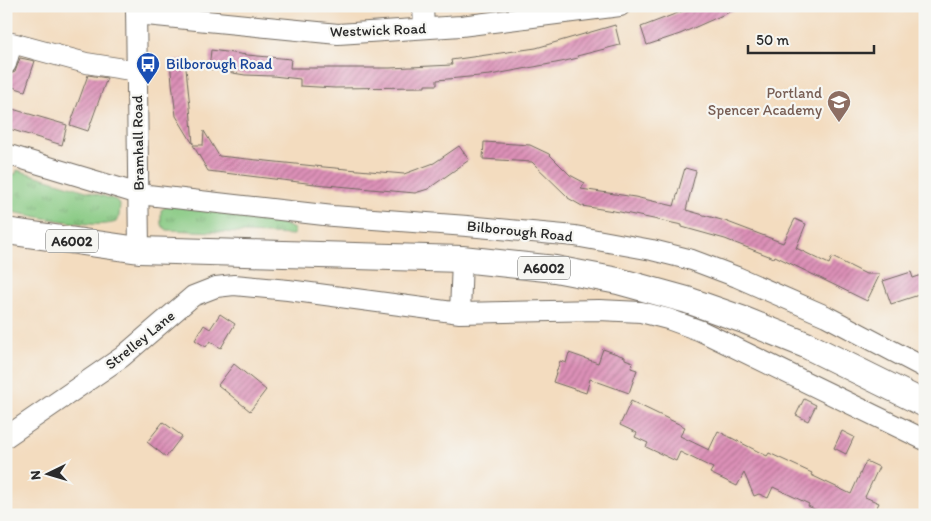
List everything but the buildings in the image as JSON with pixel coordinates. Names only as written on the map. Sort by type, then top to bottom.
[{"type":"main road","name":"A6002","points":[[6,231],[139,250],[462,259],[555,269],[618,281],[687,300],[806,345],[925,404]]},
{"type":"street","points":[[423,6],[424,28]]},
{"type":"street","name":"Westwick Road","points":[[136,10],[338,34],[461,26],[620,6]]},
{"type":"street","name":"Bramhall Road","points":[[136,10],[139,250]]},
{"type":"street","points":[[6,64],[12,43],[86,63],[137,71]]},
{"type":"street","name":"Bilborough Road","points":[[6,154],[139,194],[333,216],[575,236],[629,245],[692,260],[737,277],[826,316],[925,368]]},
{"type":"street","points":[[462,259],[460,313],[599,310],[640,312],[668,319],[709,335],[925,440]]},
{"type":"street","name":"Strelley Lane","points":[[6,437],[122,357],[193,296],[216,287],[234,285],[288,290],[460,313]]},
{"type":"green space","points":[[17,170],[116,200],[120,205],[119,216],[116,222],[93,224],[6,211],[6,174],[16,174]]},
{"type":"green space","points":[[169,205],[282,220],[283,224],[294,229],[294,235],[167,230],[161,225],[161,210]]},
{"type":"place","name":"Bilborough Road","points":[[148,85]]},
{"type":"place","name":"Portland Spencer Academy","points":[[839,123]]}]
